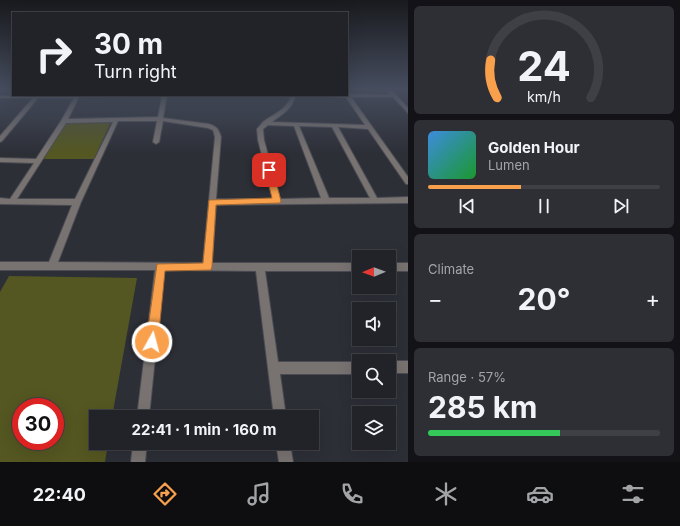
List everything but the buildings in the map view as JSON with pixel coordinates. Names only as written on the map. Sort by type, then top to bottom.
[{"type":"street","points":[[0,140],[26,110]]},
{"type":"street","points":[[12,201],[70,110]]},
{"type":"street","points":[[156,142],[162,110]]},
{"type":"street","points":[[277,201],[260,129],[285,110]]},
{"type":"street","points":[[357,110],[408,182]]},
{"type":"street","points":[[64,121],[160,119],[209,126],[217,131],[207,267]]},
{"type":"street","points":[[52,266],[78,202],[116,120]]},
{"type":"street","points":[[265,124],[370,128]]},
{"type":"street","points":[[296,125],[326,201]]},
{"type":"street","points":[[334,126],[375,200]]},
{"type":"street","points":[[0,160],[37,161]]},
{"type":"street","points":[[212,202],[408,200]]},
{"type":"street","points":[[0,201],[78,202]]},
{"type":"street","points":[[260,266],[279,410]]},
{"type":"street","points":[[1,267],[352,267]]},
{"type":"street","points":[[144,410],[160,267]]},
{"type":"street","points":[[396,267],[408,267]]},
{"type":"street","points":[[396,367],[408,367]]},
{"type":"street","points":[[274,368],[352,368]]},
{"type":"street","points":[[138,462],[139,450]]},
{"type":"street","points":[[284,450],[286,462]]},
{"type":"green space","points":[[66,122],[111,122],[94,159],[41,159]]},
{"type":"green space","points":[[9,276],[137,278],[113,410],[89,410],[89,450],[107,450],[105,462],[0,462],[0,292]]},
{"type":"route","points":[[152,342],[160,267],[207,267],[212,202],[277,201],[269,170]]}]
